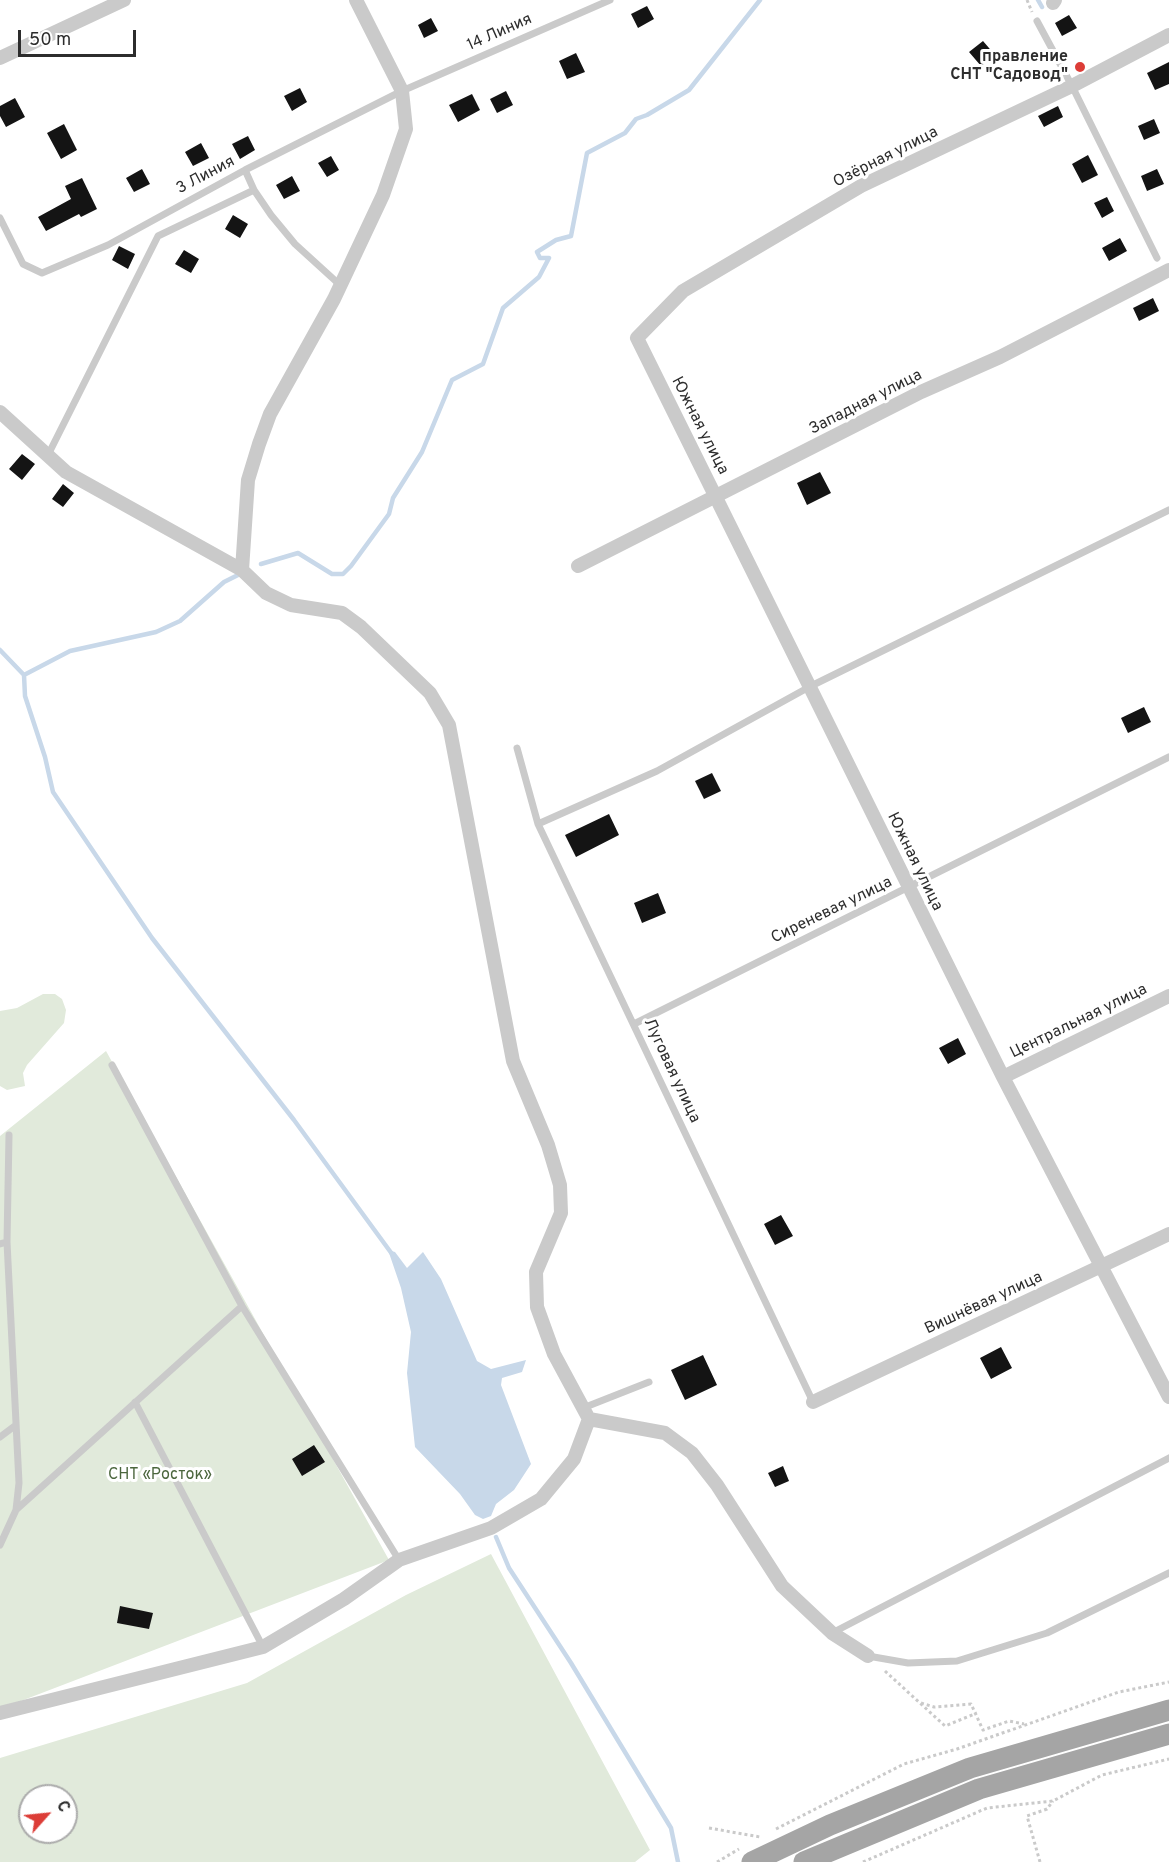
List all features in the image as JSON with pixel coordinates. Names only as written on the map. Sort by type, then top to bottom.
[{"type":"main road","points":[[749,1850],[830,1825],[970,1768],[1169,1710]]},
{"type":"main road","points":[[804,1862],[979,1789],[1169,1734]]},
{"type":"street","points":[[0,58],[124,0]]},
{"type":"street","points":[[242,570],[248,480],[258,444],[270,414],[340,285],[383,195],[406,129],[402,91],[356,0]]},
{"type":"street","name":"Озёрная улица","points":[[637,338],[683,291],[861,186],[1072,86],[1169,35]]},
{"type":"street","name":"Западная улица","points":[[578,566],[717,498],[921,392],[1000,357],[1167,275]]},
{"type":"street","name":"Южная улица","points":[[637,338],[1003,1077],[1169,1397]]},
{"type":"street","points":[[0,412],[66,472],[242,570],[266,593],[291,605],[342,613],[361,627],[430,693],[449,725],[513,1061],[548,1145],[560,1185],[561,1213],[536,1272],[537,1307],[554,1354],[586,1413],[574,1459],[541,1499],[490,1528],[399,1560],[344,1599],[263,1647],[1,1709]]},
{"type":"street","name":"Центральная улица","points":[[1003,1077],[1169,996]]},
{"type":"street","name":"Вишнёвая улица","points":[[813,1402],[1169,1234]]},
{"type":"street","points":[[586,1413],[665,1434],[692,1453],[717,1485],[782,1586],[832,1633],[868,1656]]},
{"type":"lane","name":"14 Линия","points":[[402,91],[610,0]]},
{"type":"lane","points":[[1037,21],[1072,86],[1157,258]]},
{"type":"lane","name":"3 Линия","points":[[0,218],[23,264],[42,273],[108,244],[245,170],[402,91]]},
{"type":"lane","points":[[245,170],[254,190],[295,244],[340,285]]},
{"type":"lane","points":[[48,455],[158,236],[254,190]]},
{"type":"lane","points":[[538,824],[657,771],[811,686],[1169,510]]},
{"type":"lane","name":"Луговая улица","points":[[517,748],[538,824],[813,1402]]},
{"type":"lane","name":"Сиреневая улица","points":[[634,1024],[1169,757]]},
{"type":"lane","points":[[112,1065],[242,1306],[399,1560]]},
{"type":"lane","points":[[0,1545],[16,1510],[19,1483],[4,1243],[9,1135]]},
{"type":"lane","points":[[16,1510],[242,1306]]},
{"type":"lane","points":[[586,1413],[649,1382]]},
{"type":"lane","points":[[135,1402],[263,1647]]},
{"type":"lane","points":[[0,1437],[16,1425]]},
{"type":"lane","points":[[832,1633],[1169,1458]]},
{"type":"lane","points":[[868,1656],[908,1663],[957,1661],[1047,1633],[1169,1573]]},
{"type":"path","points":[[868,1656],[945,1726],[977,1713]]},
{"type":"path","points":[[771,1831],[904,1764],[957,1749],[1119,1692],[1169,1682]]},
{"type":"path","points":[[920,1703],[934,1707],[971,1704],[983,1730],[1010,1721],[1026,1724]]},
{"type":"path","points":[[863,1862],[987,1808],[1053,1801],[1102,1775],[1169,1759]]},
{"type":"path","points":[[1040,1862],[1027,1816],[1047,1809],[1053,1801]]},
{"type":"path","points":[[709,1827],[760,1837],[749,1850],[729,1855],[717,1862]]},
{"type":"green space","points":[[43,994],[55,994],[62,999],[66,1010],[64,1023],[27,1065],[23,1073],[25,1086],[7,1090],[0,1086],[0,1011],[17,1008]]},
{"type":"green space","name":"СНТ «Росток»","points":[[106,1051],[389,1560],[0,1709],[0,1136]]},
{"type":"green space","points":[[491,1554],[650,1850],[635,1862],[0,1862],[0,1758],[247,1683],[406,1595]]},
{"type":"water","points":[[388,1250],[395,1252],[407,1268],[423,1252],[441,1279],[477,1361],[491,1369],[526,1360],[522,1372],[502,1378],[501,1385],[531,1464],[514,1490],[496,1504],[491,1516],[483,1519],[475,1515],[460,1494],[415,1447],[407,1373],[411,1332],[401,1288]]},
{"type":"building","points":[[647,6],[654,19],[638,28],[631,14]]},
{"type":"building","points":[[1069,15],[1077,28],[1062,36],[1055,23]]},
{"type":"building","points":[[431,18],[438,31],[424,38],[418,25]]},
{"type":"building","points":[[983,41],[995,55],[981,66],[969,52]]},
{"type":"building","points":[[576,53],[585,72],[567,79],[559,61]]},
{"type":"building","points":[[1169,62],[1169,84],[1155,90],[1147,73]]},
{"type":"building","points":[[300,88],[307,102],[292,111],[284,96]]},
{"type":"building","points":[[506,91],[513,105],[497,113],[490,99]]},
{"type":"building","points":[[472,94],[480,110],[458,122],[449,105]]},
{"type":"building","points":[[15,98],[25,117],[6,127],[0,116],[0,106]]},
{"type":"building","points":[[1058,106],[1063,117],[1044,127],[1038,116]]},
{"type":"building","points":[[1154,119],[1160,133],[1144,140],[1138,126]]},
{"type":"building","points":[[64,124],[77,150],[61,159],[47,133]]},
{"type":"building","points":[[248,136],[255,150],[240,159],[232,144]]},
{"type":"building","points":[[201,143],[209,158],[193,166],[185,152]]},
{"type":"building","points":[[1088,155],[1098,175],[1082,183],[1072,164]]},
{"type":"building","points":[[331,156],[339,170],[327,177],[318,163]]},
{"type":"building","points":[[142,169],[150,184],[134,192],[126,178]]},
{"type":"building","points":[[1157,169],[1164,184],[1147,191],[1141,176]]},
{"type":"building","points":[[292,176],[300,191],[284,199],[276,185]]},
{"type":"building","points":[[82,178],[97,209],[81,217],[79,214],[46,231],[38,217],[71,199],[65,186]]},
{"type":"building","points":[[1107,197],[1114,211],[1102,218],[1094,203]]},
{"type":"building","points":[[233,215],[248,224],[240,238],[225,229]]},
{"type":"building","points":[[1120,238],[1127,251],[1109,261],[1102,248]]},
{"type":"building","points":[[119,246],[135,254],[128,269],[112,260]]},
{"type":"building","points":[[184,250],[199,259],[191,273],[175,264]]},
{"type":"building","points":[[1153,298],[1159,311],[1139,321],[1133,308]]},
{"type":"building","points":[[22,454],[35,464],[22,480],[9,469]]},
{"type":"building","points":[[820,472],[831,493],[807,505],[797,483]]},
{"type":"building","points":[[63,484],[74,493],[63,507],[52,499]]},
{"type":"building","points":[[1144,707],[1151,722],[1128,733],[1121,718]]},
{"type":"building","points":[[712,773],[721,791],[704,799],[695,781]]},
{"type":"building","points":[[609,814],[619,835],[576,857],[565,835]]},
{"type":"building","points":[[658,893],[666,913],[642,923],[634,903]]},
{"type":"building","points":[[958,1038],[966,1054],[948,1064],[939,1048]]},
{"type":"building","points":[[781,1215],[793,1236],[775,1245],[764,1224]]},
{"type":"building","points":[[1001,1347],[1012,1368],[991,1379],[980,1358]]},
{"type":"building","points":[[703,1355],[717,1385],[685,1400],[671,1370]]},
{"type":"building","points":[[314,1445],[325,1462],[302,1476],[292,1459]]},
{"type":"building","points":[[783,1466],[789,1481],[775,1487],[768,1473]]},
{"type":"building","points":[[120,1606],[153,1613],[149,1629],[117,1623]]},
{"type":"waterway","points":[[261,564],[298,553],[332,574],[343,574],[351,566],[389,514],[393,498],[422,452],[452,380],[483,364],[503,308],[539,277],[549,258],[540,258],[537,252],[556,240],[571,236],[587,153],[625,133],[636,119],[689,90],[760,0]]},
{"type":"waterway","points":[[1038,0],[1042,7]]},
{"type":"waterway","points":[[24,675],[70,651],[156,632],[180,621],[224,582],[238,575]]},
{"type":"waterway","points":[[0,650],[24,675],[25,696],[45,757],[53,792],[152,938],[294,1120],[392,1254]]},
{"type":"waterway","points":[[496,1537],[509,1568],[571,1663],[671,1828],[678,1862]]},
{"type":"place","name":"правление СНТ \"Садовод\"","points":[[1080,67]]}]
